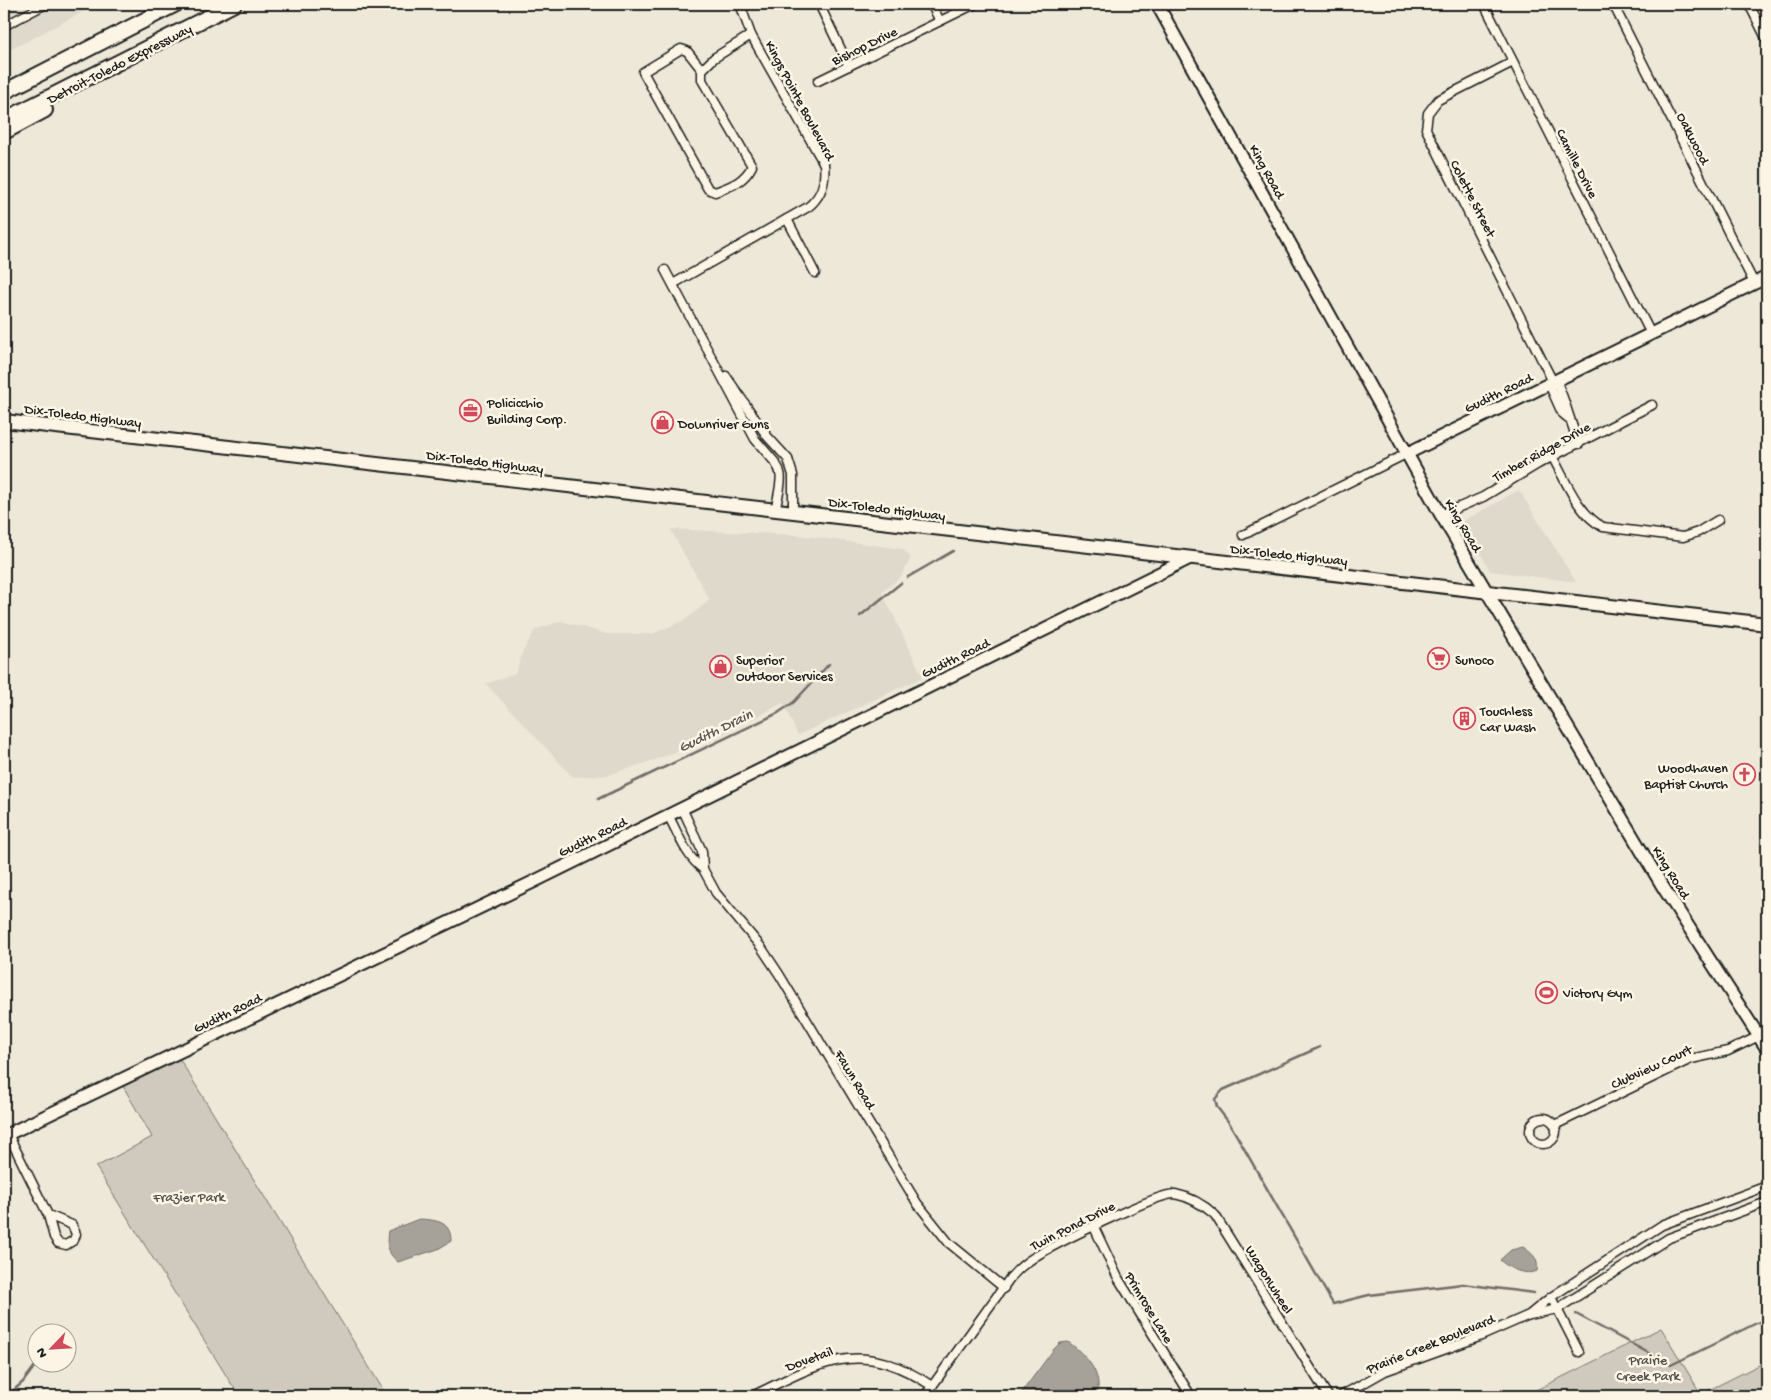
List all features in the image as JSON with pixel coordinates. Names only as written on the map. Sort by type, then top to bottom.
[{"type":"highway","name":"Detroit-Toledo Expressway","points":[[4,92],[176,4]]},
{"type":"highway","name":"Detroit-Toledo Expressway","points":[[4,120],[103,72],[234,4]]},
{"type":"highway","points":[[4,82],[70,58]]},
{"type":"highway","points":[[4,132],[87,85],[103,72]]},
{"type":"main road","name":"Dix-Toledo Highway","points":[[4,421],[1767,624]]},
{"type":"street","points":[[4,26],[46,4]]},
{"type":"street","name":"Kings Pointe Boulevard","points":[[673,284],[808,208],[820,194],[825,178],[824,164],[752,35],[740,4]]},
{"type":"street","points":[[819,4],[850,66]]},
{"type":"street","points":[[931,4],[940,21]]},
{"type":"street","name":"Bishop Drive","points":[[818,81],[975,4]]},
{"type":"street","name":"King Road","points":[[1156,4],[1441,515],[1663,887],[1767,1049]]},
{"type":"street","name":"Camille Drive","points":[[1484,4],[1651,334]]},
{"type":"street","name":"Oakwood","points":[[1613,4],[1754,283]]},
{"type":"street","points":[[1749,4],[1767,40]]},
{"type":"street","name":"Kings Pointe Boulevard","points":[[702,70],[714,58],[752,35]]},
{"type":"street","points":[[681,48],[687,51],[702,70],[702,80],[752,166],[747,175],[737,184],[715,192],[708,189],[643,72],[681,48]]},
{"type":"street","name":"Colette Street","points":[[1513,62],[1438,100],[1428,113],[1426,129],[1553,382],[1562,413],[1568,418],[1578,444]]},
{"type":"street","points":[[787,219],[815,273]]},
{"type":"street","points":[[665,270],[758,443],[773,457],[780,470],[782,483],[775,510]]},
{"type":"street","name":"Gudith Road","points":[[1242,535],[1767,277]]},
{"type":"street","points":[[714,359],[767,436],[788,459],[793,475],[793,512]]},
{"type":"street","name":"Timber Ridge Drive","points":[[1441,515],[1483,497],[1538,464],[1553,458],[1652,405]]},
{"type":"street","points":[[741,413],[749,408]]},
{"type":"street","points":[[758,443],[767,436]]},
{"type":"street","points":[[1553,458],[1584,511],[1592,520],[1603,527],[1683,537],[1698,532],[1718,520]]},
{"type":"street","name":"Gudith Road","points":[[6,1135],[668,815],[1190,558]]},
{"type":"street","name":"Fawn Road","points":[[682,808],[702,851],[704,869],[725,908],[761,947],[779,974],[917,1203],[949,1243],[1004,1288]]},
{"type":"street","name":"Fawn Road","points":[[668,815],[686,850],[695,863],[704,869]]},
{"type":"street","name":"Clubview Court","points":[[1555,1125],[1690,1059],[1728,1051],[1759,1036]]},
{"type":"street","points":[[6,1135],[48,1215]]},
{"type":"street","name":"Prairie Creek Boulevard","points":[[1341,1396],[1385,1371],[1479,1337],[1529,1315],[1558,1309],[1669,1238],[1767,1202],[1764,1187],[1662,1225],[1551,1296],[1529,1315]]},
{"type":"street","name":"Twin Pond Drive","points":[[925,1396],[1013,1275],[1033,1258],[1156,1197],[1175,1194]]},
{"type":"street","name":"Wagonwheel","points":[[1175,1194],[1195,1201],[1215,1215],[1328,1396]]},
{"type":"street","points":[[1692,1213],[1696,1227]]},
{"type":"street","name":"Primrose Lane","points":[[1094,1227],[1118,1278],[1191,1396]]},
{"type":"street","points":[[1625,1248],[1633,1260]]},
{"type":"street","points":[[1551,1296],[1579,1352]]},
{"type":"street","name":"Dovetail","points":[[752,1396],[809,1368],[841,1359],[860,1357],[897,1366],[932,1386]]},
{"type":"shaded area","points":[[4,4],[98,4],[4,53]]},
{"type":"shaded area","points":[[1519,490],[1576,582],[1490,571],[1463,521]]},
{"type":"shaded area","points":[[670,529],[798,535],[903,549],[911,558],[900,578],[882,592],[923,677],[798,735],[783,703],[723,734],[657,759],[609,775],[573,777],[486,684],[516,673],[523,651],[535,630],[561,621],[607,634],[652,634],[685,620],[710,600]]},
{"type":"shaded area","points":[[419,1219],[441,1223],[448,1229],[451,1241],[438,1249],[398,1262],[388,1248],[388,1231]]},
{"type":"shaded area","points":[[1523,1247],[1535,1257],[1537,1271],[1527,1273],[1517,1271],[1500,1260],[1511,1250]]},
{"type":"shaded area","points":[[1068,1342],[1091,1365],[1098,1380],[1096,1396],[1019,1396],[1054,1349],[1060,1343]]},
{"type":"green space","name":"Frazier Park","points":[[179,1058],[387,1396],[239,1396],[96,1167],[152,1137],[123,1086]]},
{"type":"green space","name":"Prairie Creek Park","points":[[1661,1328],[1701,1394],[1767,1361],[1767,1396],[1524,1396]]},
{"type":"waterway","name":"Gudith Drain","points":[[908,577],[953,551]]},
{"type":"waterway","name":"Gudith Drain","points":[[860,616],[901,583]]},
{"type":"waterway","name":"Gudith Drain","points":[[598,799],[778,713],[794,702],[829,664]]},
{"type":"waterway","points":[[1320,1047],[1223,1090],[1215,1099],[1217,1107],[1230,1124],[1333,1304],[1369,1295],[1463,1284],[1534,1293]]},
{"type":"waterway","points":[[1576,1314],[1671,1365],[1767,1318]]},
{"type":"waterway","points":[[7,1396],[23,1382],[30,1372]]},
{"type":"place","name":"Policicchio Building Corp.","points":[[471,410]]},
{"type":"place","name":"Downriver Guns","points":[[662,423]]},
{"type":"place","name":"Sunoco","points":[[1439,659]]},
{"type":"place","name":"Superior Outdoor Services","points":[[720,667]]},
{"type":"place","name":"Touchless Car Wash","points":[[1464,718]]},
{"type":"place","name":"Woodhaven Baptist Church","points":[[1744,775]]},
{"type":"place","name":"Victory Gym","points":[[1547,992]]}]
